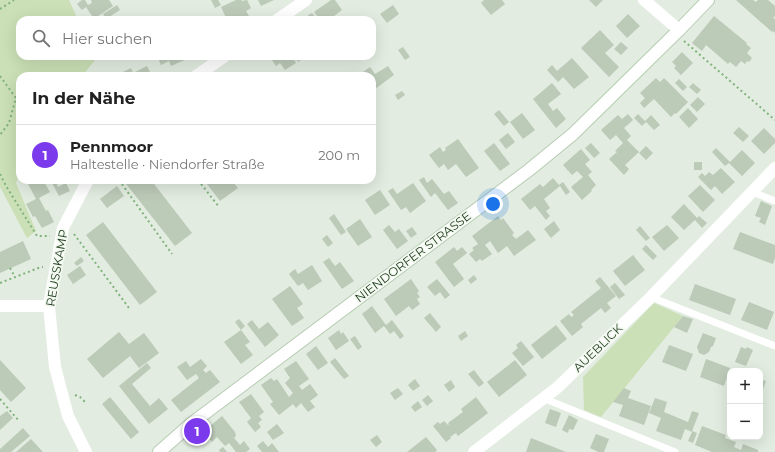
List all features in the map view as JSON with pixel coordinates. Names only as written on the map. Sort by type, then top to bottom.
[{"type":"street","points":[[283,16],[306,0]]},
{"type":"street","points":[[644,0],[677,32]]},
{"type":"street","name":"NIENDORFER STRASSE","points":[[164,450],[198,418],[529,170],[573,134],[708,0]]},
{"type":"street","points":[[202,72],[219,60]]},
{"type":"street","name":"AUEBLICK","points":[[474,452],[558,387],[651,297],[775,168]]},
{"type":"street","name":"REUSSKAMP","points":[[86,184],[63,228],[49,306],[55,367],[68,416],[86,452]]},
{"type":"street","points":[[0,306],[49,306]]},
{"type":"lane","points":[[753,192],[775,201]]},
{"type":"lane","points":[[651,297],[775,346]]},
{"type":"lane","points":[[543,398],[675,452]]},
{"type":"path","points":[[0,9],[14,0]]},
{"type":"path","points":[[677,32],[775,120]]},
{"type":"path","points":[[0,76],[16,98],[9,123],[0,135]]},
{"type":"path","points":[[0,174],[37,236],[62,236]]},
{"type":"path","points":[[122,184],[172,254]]},
{"type":"path","points":[[201,184],[219,207]]},
{"type":"path","points":[[66,223],[129,308]]},
{"type":"path","points":[[0,283],[41,267],[55,271]]},
{"type":"path","points":[[10,268],[15,277]]},
{"type":"path","points":[[0,399],[19,420]]},
{"type":"green space","points":[[0,0],[69,0],[76,16],[16,16],[16,60],[95,60],[85,72],[16,72],[16,184],[36,231],[27,238],[0,187]]},
{"type":"green space","points":[[654,303],[683,316],[601,417],[584,410],[583,377]]},
{"type":"building","points":[[82,0],[85,0],[88,5],[92,3],[91,0],[109,0],[113,6],[98,16],[92,16],[86,7],[82,10],[77,4]]},
{"type":"building","points":[[211,0],[218,0],[221,5],[215,8]]},
{"type":"building","points":[[236,0],[247,0],[251,8],[246,11],[249,16],[225,16],[221,7]]},
{"type":"building","points":[[258,0],[274,0],[261,6]]},
{"type":"building","points":[[331,0],[335,0],[342,10],[334,16],[317,16],[314,12]]},
{"type":"building","points":[[484,0],[502,0],[505,4],[491,15],[481,3]]},
{"type":"building","points":[[589,0],[603,0],[596,7]]},
{"type":"building","points":[[736,0],[753,0],[756,2],[758,0],[768,0],[775,6],[775,16],[773,18],[775,19],[775,33],[773,31],[772,32]]},
{"type":"building","points":[[117,5],[120,10],[111,16],[104,16],[103,14]]},
{"type":"building","points":[[393,5],[399,14],[387,23],[380,14]]},
{"type":"building","points":[[312,13],[314,16],[309,16]]},
{"type":"building","points":[[628,14],[640,26],[627,38],[616,26]]},
{"type":"building","points":[[714,16],[751,48],[747,53],[752,58],[749,62],[747,61],[745,64],[741,61],[736,67],[730,62],[728,64],[706,45],[702,51],[692,43]]},
{"type":"building","points":[[600,30],[614,45],[605,53],[619,67],[609,77],[581,48]]},
{"type":"building","points":[[621,42],[628,48],[621,55],[614,49]]},
{"type":"building","points":[[403,47],[410,57],[405,60],[398,50]]},
{"type":"building","points":[[682,52],[693,63],[681,75],[674,68],[676,66],[672,62]]},
{"type":"building","points":[[572,58],[589,77],[574,89],[563,77],[558,82],[547,70],[552,65],[557,71]]},
{"type":"building","points":[[159,60],[185,60],[171,66],[169,61],[161,65]]},
{"type":"building","points":[[272,60],[294,60],[296,63],[285,70],[280,63],[276,66]]},
{"type":"building","points":[[147,66],[150,72],[135,72]]},
{"type":"building","points":[[388,66],[394,75],[376,88],[376,73]]},
{"type":"building","points":[[370,67],[374,72],[363,72]]},
{"type":"building","points":[[131,68],[133,72],[123,72]]},
{"type":"building","points":[[656,78],[660,82],[664,78],[688,102],[671,117],[654,99],[644,108],[640,103],[645,98],[640,93]]},
{"type":"building","points":[[679,79],[687,87],[683,91],[675,83]]},
{"type":"building","points":[[552,83],[561,94],[548,104],[553,111],[557,108],[566,119],[556,128],[533,99]]},
{"type":"building","points":[[693,83],[701,90],[697,94],[689,87]]},
{"type":"building","points":[[402,91],[405,95],[398,100],[395,95]]},
{"type":"building","points":[[698,97],[705,104],[697,112],[690,105]]},
{"type":"building","points":[[688,108],[698,119],[689,128],[679,117]]},
{"type":"building","points":[[499,110],[509,122],[504,126],[494,114]]},
{"type":"building","points":[[522,113],[535,130],[523,139],[510,122]]},
{"type":"building","points":[[628,114],[633,120],[624,128],[631,136],[627,140],[639,152],[625,165],[629,169],[624,175],[609,159],[617,152],[615,151],[623,143],[616,135],[610,140],[601,130],[618,115],[622,119]]},
{"type":"building","points":[[638,114],[645,121],[651,115],[660,125],[654,130],[646,122],[642,126],[634,118]]},
{"type":"building","points":[[739,127],[749,136],[743,142],[733,133]]},
{"type":"building","points":[[764,128],[775,139],[775,143],[764,154],[751,141]]},
{"type":"building","points":[[508,133],[515,142],[506,149],[499,140]]},
{"type":"building","points":[[458,139],[479,168],[466,177],[456,164],[448,170],[444,164],[439,168],[429,155],[440,147],[443,152],[446,150],[445,148]]},
{"type":"building","points":[[494,143],[510,164],[500,171],[484,151]]},
{"type":"building","points":[[591,143],[600,153],[594,158],[585,148]]},
{"type":"building","points":[[646,146],[653,153],[646,160],[639,153]]},
{"type":"building","points":[[716,148],[730,162],[742,150],[755,163],[742,176],[729,163],[725,166],[712,152]]},
{"type":"building","points":[[581,149],[590,160],[585,164],[592,172],[588,175],[596,185],[582,200],[571,187],[583,177],[577,171],[572,175],[563,165]]},
{"type":"building","points":[[694,162],[702,162],[702,170],[694,170]]},
{"type":"building","points":[[721,168],[735,182],[722,194],[715,186],[711,190],[698,177],[702,173],[705,176],[709,172],[713,175]]},
{"type":"building","points":[[424,177],[427,183],[432,179],[444,194],[449,191],[458,203],[448,210],[435,193],[431,197],[419,180]]},
{"type":"building","points":[[553,178],[559,185],[563,182],[570,192],[566,195],[560,186],[544,199],[550,208],[546,211],[550,216],[546,220],[535,206],[530,210],[521,199],[540,184],[543,187]]},
{"type":"building","points":[[413,183],[426,201],[410,213],[406,207],[401,210],[388,191],[393,188],[397,194]]},
{"type":"building","points":[[28,184],[45,184],[50,192],[39,198],[46,211],[48,210],[54,222],[42,228],[35,216],[33,217],[26,204],[36,199]]},
{"type":"building","points":[[53,184],[57,184],[58,187],[66,184],[70,191],[59,196]]},
{"type":"building","points":[[126,184],[154,184],[192,233],[175,246]]},
{"type":"building","points":[[207,184],[234,184],[238,188],[220,201]]},
{"type":"building","points":[[700,185],[715,200],[703,212],[688,196]]},
{"type":"building","points":[[117,186],[124,196],[107,208],[100,199]]},
{"type":"building","points":[[380,190],[390,205],[375,215],[365,200]]},
{"type":"building","points":[[761,201],[772,206],[765,225],[759,222],[761,218],[755,216]]},
{"type":"building","points":[[684,204],[697,218],[699,216],[707,223],[702,228],[695,220],[684,230],[671,217]]},
{"type":"building","points":[[334,214],[346,232],[341,235],[329,218]]},
{"type":"building","points":[[498,216],[501,220],[503,218],[514,233],[512,235],[516,239],[528,230],[536,240],[514,256],[507,246],[498,253],[490,241],[485,245],[492,254],[482,261],[480,259],[476,262],[469,254],[474,250],[472,248],[478,244],[472,236]]},
{"type":"building","points":[[360,219],[372,237],[358,246],[346,229]]},
{"type":"building","points":[[554,221],[560,230],[551,238],[544,229]]},
{"type":"building","points":[[103,222],[157,292],[140,305],[86,235]]},
{"type":"building","points":[[389,225],[395,232],[399,229],[408,241],[397,249],[383,230]]},
{"type":"building","points":[[667,225],[679,238],[664,251],[652,237]]},
{"type":"building","points":[[640,226],[650,238],[646,241],[636,230]]},
{"type":"building","points":[[412,227],[417,234],[411,238],[406,231]]},
{"type":"building","points":[[740,232],[775,245],[775,258],[773,264],[733,249]]},
{"type":"building","points":[[327,235],[333,243],[328,247],[322,239]]},
{"type":"building","points":[[23,241],[31,259],[0,273],[0,252]]},
{"type":"building","points":[[646,245],[657,256],[653,260],[642,249]]},
{"type":"building","points":[[454,247],[457,251],[462,247],[467,253],[453,264],[464,279],[454,287],[435,262]]},
{"type":"building","points":[[633,255],[645,270],[625,286],[613,271]]},
{"type":"building","points":[[81,257],[84,261],[77,266],[74,263]]},
{"type":"building","points":[[329,258],[335,266],[340,262],[354,281],[342,289],[323,262]]},
{"type":"building","points":[[312,265],[322,281],[308,290],[303,283],[298,286],[289,274],[295,269],[298,274]]},
{"type":"building","points":[[80,266],[86,275],[73,284],[67,275]]},
{"type":"building","points":[[474,275],[477,279],[471,284],[468,280]]},
{"type":"building","points":[[600,277],[616,296],[607,303],[611,308],[605,313],[601,308],[581,324],[583,327],[572,336],[560,321],[569,314],[571,317],[574,315],[571,312],[601,288],[595,281]]},
{"type":"building","points":[[411,279],[419,291],[417,293],[420,297],[417,299],[420,304],[412,310],[409,306],[396,316],[384,299]]},
{"type":"building","points":[[437,279],[450,295],[445,299],[440,292],[435,296],[427,287]]},
{"type":"building","points":[[615,283],[625,295],[619,299],[610,287]]},
{"type":"building","points":[[695,284],[736,299],[730,315],[689,300]]},
{"type":"building","points":[[290,286],[303,304],[297,308],[304,318],[292,326],[272,299]]},
{"type":"building","points":[[749,302],[774,312],[767,330],[741,320]]},
{"type":"building","points":[[372,306],[386,325],[392,320],[404,336],[400,339],[394,331],[390,334],[384,326],[375,333],[362,314]]},
{"type":"building","points":[[430,313],[441,327],[436,332],[424,318]]},
{"type":"building","points":[[683,316],[693,319],[687,333],[674,327]]},
{"type":"building","points":[[239,319],[245,326],[241,330],[235,322]]},
{"type":"building","points":[[252,320],[259,329],[268,322],[279,335],[265,347],[247,324]]},
{"type":"building","points":[[556,325],[567,339],[542,359],[531,345]]},
{"type":"building","points":[[241,330],[250,342],[245,345],[253,355],[241,364],[224,342]]},
{"type":"building","points":[[339,330],[341,334],[343,332],[349,341],[336,350],[328,338]]},
{"type":"building","points":[[465,331],[468,336],[461,341],[458,336]]},
{"type":"building","points":[[119,332],[129,344],[144,333],[159,353],[139,368],[130,356],[103,378],[87,359]]},
{"type":"building","points":[[703,333],[716,338],[709,352],[704,355],[699,353],[697,347]]},
{"type":"building","points":[[355,336],[362,347],[358,350],[350,339]]},
{"type":"building","points":[[521,341],[534,357],[523,366],[512,353],[518,348],[516,345]]},
{"type":"building","points":[[669,345],[693,354],[686,371],[662,362]]},
{"type":"building","points":[[316,346],[328,363],[318,370],[306,354]]},
{"type":"building","points":[[741,347],[746,349],[747,347],[753,350],[746,366],[735,362]]},
{"type":"building","points":[[335,358],[349,376],[344,379],[330,362]]},
{"type":"building","points":[[201,359],[207,366],[203,370],[206,373],[210,370],[220,382],[181,412],[171,400],[199,378],[196,374],[187,380],[177,367],[186,361],[190,367]]},
{"type":"building","points":[[706,359],[730,368],[727,368],[727,377],[724,386],[700,377]]},
{"type":"building","points":[[0,360],[26,388],[11,402],[0,390]]},
{"type":"building","points":[[515,360],[527,375],[499,397],[487,382]]},
{"type":"building","points":[[296,361],[309,379],[299,386],[302,390],[310,384],[318,395],[310,401],[315,407],[308,412],[301,403],[296,408],[293,404],[279,415],[270,404],[273,402],[261,385],[271,378],[274,381],[277,379],[289,397],[293,393],[285,383],[290,378],[284,369]]},
{"type":"building","points":[[147,363],[151,368],[132,384],[150,406],[159,398],[168,409],[149,424],[119,386]]},
{"type":"building","points":[[474,370],[484,383],[479,387],[468,374]]},
{"type":"building","points":[[415,379],[420,386],[413,391],[408,385]]},
{"type":"building","points":[[451,380],[455,387],[449,392],[444,385]]},
{"type":"building","points":[[763,380],[766,381],[763,390]]},
{"type":"building","points":[[398,388],[403,394],[395,400],[390,393]]},
{"type":"building","points":[[624,388],[631,391],[628,398],[651,406],[644,425],[619,416],[623,405],[613,402]]},
{"type":"building","points":[[251,394],[264,412],[259,416],[262,420],[258,423],[261,427],[255,432],[247,422],[251,418],[239,402]]},
{"type":"building","points":[[428,395],[433,401],[427,406],[422,400]]},
{"type":"building","points":[[110,397],[139,432],[131,439],[102,404]]},
{"type":"building","points":[[476,397],[488,413],[458,436],[456,433],[446,442],[433,426],[438,422],[440,424],[444,421],[448,425],[448,423],[463,412],[461,409]]},
{"type":"building","points":[[655,398],[667,402],[664,412],[688,422],[692,411],[699,413],[692,431],[697,433],[693,443],[688,441],[692,432],[685,429],[681,440],[656,431],[661,418],[649,413]]},
{"type":"building","points":[[418,401],[422,407],[415,412],[411,407]]},
{"type":"building","points":[[550,409],[561,413],[556,427],[545,423]]},
{"type":"building","points":[[7,411],[13,418],[0,430],[0,416]]},
{"type":"building","points":[[569,415],[578,420],[573,430],[569,429],[568,433],[562,430]]},
{"type":"building","points":[[222,416],[235,432],[236,436],[234,438],[240,445],[244,441],[250,449],[246,452],[236,452],[229,443],[225,446],[217,437],[212,442],[203,432]]},
{"type":"building","points":[[277,424],[284,433],[273,440],[267,432]]},
{"type":"building","points":[[702,426],[726,435],[725,438],[727,440],[736,442],[734,447],[741,450],[743,444],[758,450],[758,452],[712,452],[695,445]]},
{"type":"building","points":[[23,428],[30,436],[11,452],[0,452],[0,449]]},
{"type":"building","points":[[596,434],[609,439],[604,452],[598,452],[590,448]]},
{"type":"building","points":[[377,435],[382,442],[376,447],[370,440]]},
{"type":"building","points":[[426,437],[437,450],[435,452],[407,452]]},
{"type":"building","points":[[531,438],[566,452],[526,452]]},
{"type":"building","points":[[31,439],[43,452],[16,452]]},
{"type":"building","points":[[263,441],[268,447],[272,443],[279,452],[262,452],[257,446]]},
{"type":"building","points":[[223,447],[227,452],[220,452],[219,450]]},
{"type":"place","name":"Pennmoor","points":[[197,431]]}]
